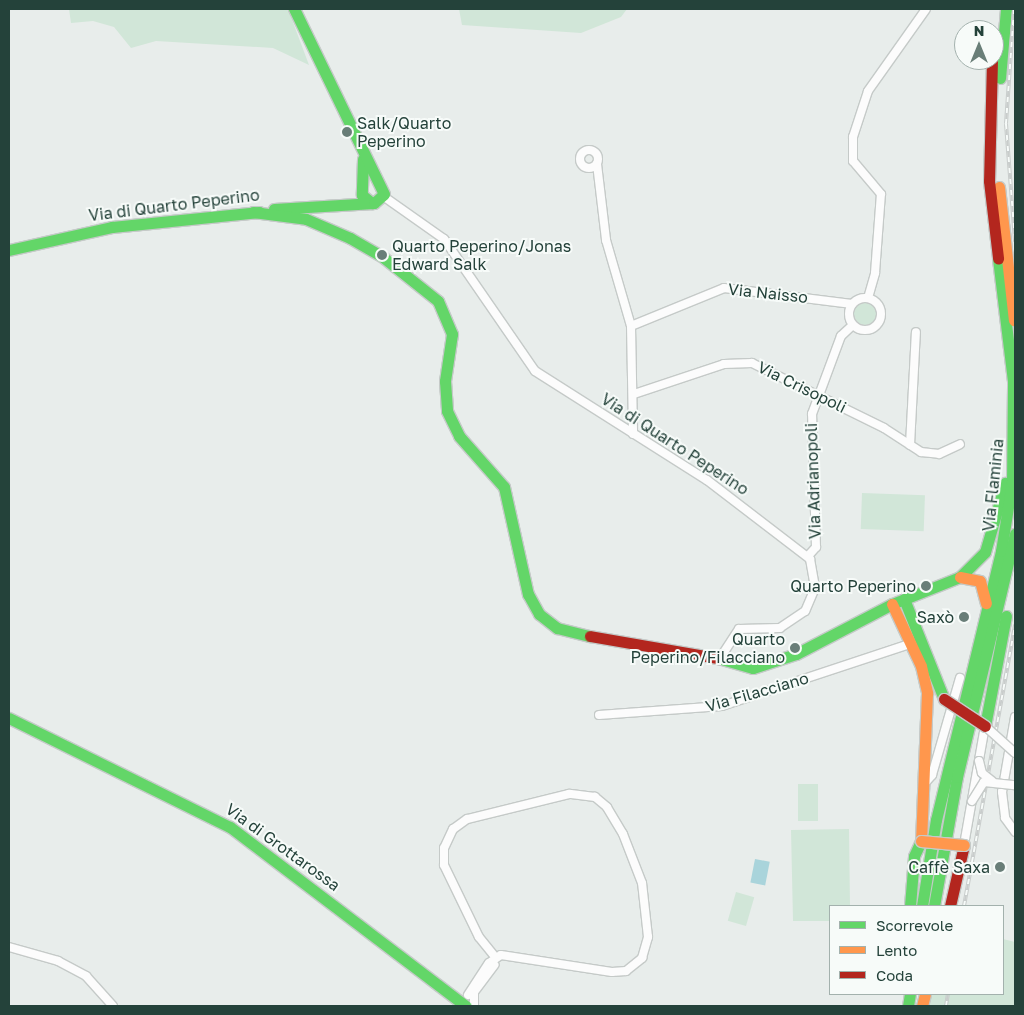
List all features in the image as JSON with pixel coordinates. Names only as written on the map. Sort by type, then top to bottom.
[{"type":"main road","points":[[294,9],[362,155],[379,182],[383,196],[372,203],[362,189],[362,155]]},
{"type":"main road","points":[[1006,9],[998,175],[1015,325]]},
{"type":"main road","name":"Via Flaminia","points":[[922,905],[936,820],[986,614],[1010,498],[1015,428],[989,181],[992,70]]},
{"type":"main road","points":[[344,205],[369,181],[379,182]]},
{"type":"main road","name":"Via di Quarto Peperino","points":[[9,250],[112,227],[307,207],[372,203]]},
{"type":"main road","points":[[307,207],[315,223]]},
{"type":"main road","points":[[319,207],[331,229]]},
{"type":"main road","points":[[253,212],[315,223],[331,229],[396,267],[431,294],[447,314],[452,346],[445,381],[448,411],[460,436],[504,487],[517,530],[524,583],[539,614],[557,628],[580,637],[695,651],[745,668],[762,666],[796,654],[892,604],[960,577],[985,552],[1015,428]]},
{"type":"main road","points":[[904,599],[944,699],[985,726],[1001,639],[1015,536]]},
{"type":"main road","name":"Via Flaminia","points":[[934,905],[954,792],[1015,536]]},
{"type":"main road","points":[[960,577],[982,583],[986,614]]},
{"type":"main road","points":[[892,604],[910,644],[927,693],[920,842],[914,856],[910,905]]},
{"type":"main road","name":"Via di Grottarossa","points":[[9,718],[230,827],[465,1001]]},
{"type":"main road","points":[[920,842],[964,846],[950,905]]},
{"type":"street","points":[[868,298],[875,273],[881,194],[853,161],[853,137],[868,91],[926,9]]},
{"type":"street","points":[[595,166],[606,240],[631,326],[634,394],[633,434]]},
{"type":"street","name":"Via di Quarto Peperino","points":[[383,196],[419,218],[450,246],[535,371],[707,480],[808,556]]},
{"type":"street","name":"Via Naisso","points":[[631,326],[724,288],[852,304]]},
{"type":"street","points":[[868,298],[879,305],[878,323],[866,330],[854,325],[849,315],[852,304],[868,298]]},
{"type":"street","name":"Via Adrianopoli","points":[[808,556],[816,547],[810,445],[818,394],[841,336],[854,325]]},
{"type":"street","points":[[910,445],[916,332]]},
{"type":"street","name":"Via Crisopoli","points":[[634,394],[742,362],[762,366],[932,455],[960,444]]},
{"type":"street","points":[[719,660],[739,629],[780,628],[805,611],[815,581],[808,556]]},
{"type":"street","name":"Via Filacciano","points":[[599,715],[722,706],[910,644]]},
{"type":"street","points":[[924,784],[932,775],[960,678]]},
{"type":"street","points":[[1015,717],[1002,796],[1005,818],[1015,832]]},
{"type":"street","points":[[985,726],[1015,753]]},
{"type":"street","points":[[964,846],[985,726]]},
{"type":"street","points":[[978,761],[982,773],[992,781]]},
{"type":"street","points":[[972,801],[980,784],[992,781],[1015,785]]},
{"type":"street","points":[[465,1001],[496,958],[508,955],[612,972],[626,971],[642,958],[648,937],[642,882],[623,834],[595,797],[569,794],[467,819],[452,829],[444,848],[444,865],[479,937],[496,958]]},
{"type":"street","points":[[9,948],[81,973],[108,995],[113,1006]]},
{"type":"street","points":[[465,1001],[476,989],[496,958]]},
{"type":"street","points":[[474,1006],[476,989]]},
{"type":"green space","points":[[69,9],[288,9],[309,65],[273,48],[156,41],[131,48],[114,27],[93,21],[71,23]]},
{"type":"green space","points":[[459,9],[627,9],[621,17],[581,33],[462,25]]},
{"type":"green space","points":[[865,301],[874,304],[877,313],[874,322],[865,325],[856,322],[853,313],[856,304]]},
{"type":"green space","points":[[862,493],[925,495],[924,531],[861,529]]},
{"type":"green space","points":[[798,784],[818,784],[818,821],[798,821]]},
{"type":"green space","points":[[849,829],[850,905],[829,905],[829,921],[793,921],[791,830]]},
{"type":"green space","points":[[736,892],[754,897],[746,926],[728,921]]},
{"type":"green space","points":[[1004,939],[1015,942],[1015,1006],[929,1006],[931,995],[1004,995]]},
{"type":"water","points":[[755,859],[770,862],[765,885],[750,883]]},
{"type":"railway","points":[[1014,9],[1006,124],[1015,242]]},
{"type":"railway","points":[[964,905],[1015,625]]},
{"type":"railway","points":[[946,1006],[948,995]]},
{"type":"traffic: fast","points":[[274,209],[374,203],[384,194],[294,9]]},
{"type":"traffic: fast","points":[[1000,78],[1006,9]]},
{"type":"traffic: fast","points":[[363,159],[362,195],[372,203]]},
{"type":"traffic: fast","points":[[253,212],[306,219],[350,238],[384,258],[438,301],[452,334],[445,381],[447,411],[459,436],[504,487],[528,594],[539,614],[557,628],[590,636]]},
{"type":"traffic: fast","points":[[9,250],[112,227],[259,212]]},
{"type":"traffic: fast","points":[[922,905],[936,820],[1001,551],[1012,482],[1013,381],[998,258]]},
{"type":"traffic: fast","points":[[960,577],[985,552],[1005,483]]},
{"type":"traffic: fast","points":[[934,905],[957,777],[1015,534]]},
{"type":"traffic: fast","points":[[718,658],[753,668],[796,654],[892,604],[960,577]]},
{"type":"traffic: fast","points":[[904,599],[944,699]]},
{"type":"traffic: fast","points":[[985,726],[1006,616]]},
{"type":"traffic: fast","points":[[9,718],[230,827],[466,1006]]},
{"type":"traffic: fast","points":[[910,905],[914,856],[921,841]]},
{"type":"traffic: fast","points":[[908,1006],[910,995]]},
{"type":"traffic: slow","points":[[999,187],[1014,320]]},
{"type":"traffic: slow","points":[[960,577],[980,581],[986,603]]},
{"type":"traffic: slow","points":[[892,604],[921,666],[927,693],[921,841]]},
{"type":"traffic: slow","points":[[921,841],[964,845]]},
{"type":"traffic: slow","points":[[922,1006],[925,995]]},
{"type":"traffic: jam","points":[[992,70],[989,181],[998,258]]},
{"type":"traffic: jam","points":[[590,636],[718,658]]},
{"type":"traffic: jam","points":[[944,699],[985,726]]},
{"type":"traffic: jam","points":[[950,905],[964,845]]},
{"type":"place","name":"Salk/Quarto Peperino","points":[[347,132]]},
{"type":"place","name":"Quarto Peperino/Jonas Edward Salk","points":[[382,255]]},
{"type":"place","name":"Quarto Peperino","points":[[926,586]]},
{"type":"place","name":"Saxò","points":[[964,617]]},
{"type":"place","name":"Quarto Peperino/Filacciano","points":[[795,648]]},
{"type":"place","name":"Caffè Saxa","points":[[1000,867]]}]
